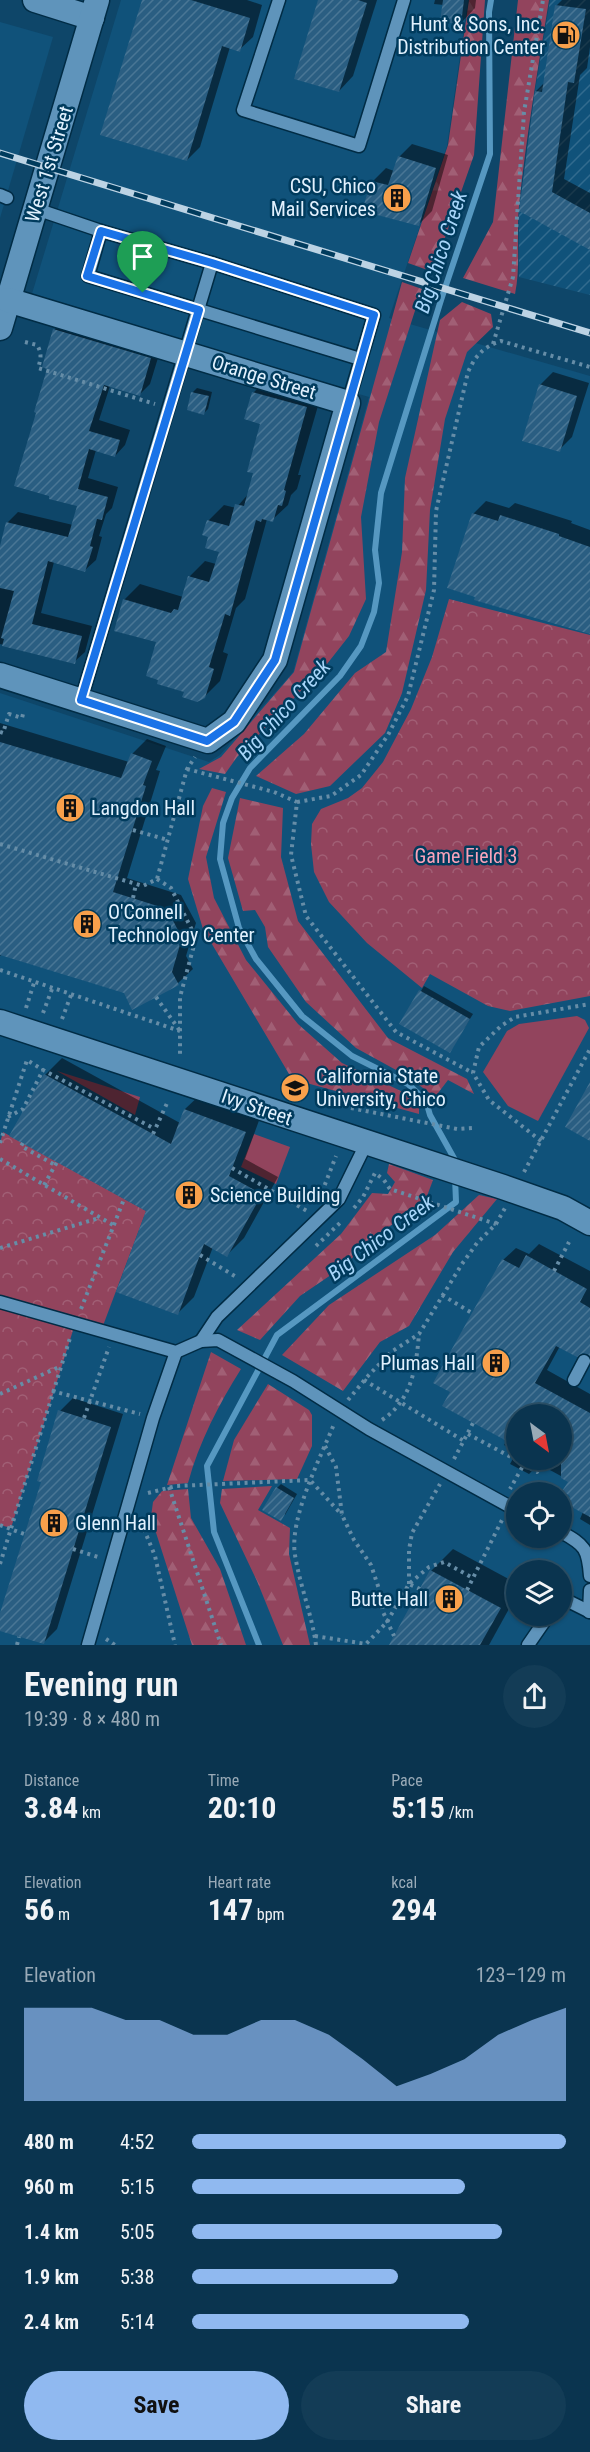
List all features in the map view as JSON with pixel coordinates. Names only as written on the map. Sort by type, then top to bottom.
[{"type":"street","points":[[44,1],[95,9]]},
{"type":"street","name":"West 1st Street","points":[[0,328],[95,9]]},
{"type":"street","name":"Orange Street","points":[[8,300],[348,403]]},
{"type":"street","points":[[0,675],[207,741],[234,722],[275,660],[348,403]]},
{"type":"street","name":"Ivy Street","points":[[0,1022],[366,1144],[509,1189],[562,1208],[590,1223]]},
{"type":"lane","points":[[279,0],[243,110],[359,146],[404,0]]},
{"type":"lane","points":[[36,209],[374,315],[348,403]]},
{"type":"lane","points":[[101,231],[87,276],[360,359]]},
{"type":"lane","points":[[81,700],[187,353],[212,263]]},
{"type":"lane","points":[[201,1341],[217,1317],[339,1199],[349,1183],[366,1144]]},
{"type":"lane","points":[[0,1302],[176,1352],[201,1341],[218,1340],[293,1381],[369,1429],[506,1504]]},
{"type":"lane","points":[[88,1645],[153,1418],[176,1352]]},
{"type":"lane","points":[[574,1380],[584,1361]]},
{"type":"lane","points":[[572,1538],[579,1542],[588,1553],[590,1576]]},
{"type":"lane","points":[[572,1603],[589,1612],[590,1590]]},
{"type":"lane","points":[[528,1645],[541,1626]]},
{"type":"path","points":[[493,344],[513,277],[524,112],[543,0]]},
{"type":"path","points":[[25,342],[37,345],[39,349],[41,356],[38,368],[170,408]]},
{"type":"path","points":[[187,769],[274,792],[297,802],[331,796],[360,775],[388,735],[408,696],[434,590],[436,511],[468,372],[475,356],[487,346],[501,342],[590,368]]},
{"type":"path","points":[[0,732],[3,733],[9,714],[22,718],[23,714]]},
{"type":"path","points":[[0,844],[143,886],[157,879],[187,769],[207,741]]},
{"type":"path","points":[[297,802],[291,855],[306,916],[396,1032],[473,1073],[489,1100],[541,1141]]},
{"type":"path","points":[[133,830],[168,840]]},
{"type":"path","points":[[157,879],[171,888],[196,938],[180,997],[180,1056]]},
{"type":"path","points":[[133,898],[136,884]]},
{"type":"path","points":[[0,970],[180,1031]]},
{"type":"path","points":[[26,1008],[34,983]]},
{"type":"path","points":[[43,1013],[52,989]]},
{"type":"path","points":[[62,1019],[71,995]]},
{"type":"path","points":[[156,997],[180,1031]]},
{"type":"path","points":[[473,1073],[479,1047],[501,1026],[515,1017],[590,1004]]},
{"type":"path","points":[[533,1155],[590,1049]]},
{"type":"path","points":[[0,1143],[27,1060],[154,1132],[168,1101]]},
{"type":"path","points":[[8,1117],[23,1109],[44,1070]]},
{"type":"path","points":[[351,1108],[457,1129],[473,1128]]},
{"type":"path","points":[[23,1143],[21,1146],[56,1164],[44,1185]]},
{"type":"path","points":[[0,1159],[113,1225]]},
{"type":"path","points":[[232,1168],[308,1211]]},
{"type":"path","points":[[375,1173],[390,1189],[496,1224]]},
{"type":"path","points":[[0,1564],[59,1367],[124,1199]]},
{"type":"path","points":[[0,1248],[100,1217]]},
{"type":"path","points":[[554,1271],[569,1242]]},
{"type":"path","points":[[200,1255],[240,1279]]},
{"type":"path","points":[[442,1295],[472,1313]]},
{"type":"path","points":[[84,1418],[92,1401],[112,1334]]},
{"type":"path","points":[[369,1429],[396,1411],[407,1394],[414,1372],[419,1334]]},
{"type":"path","points":[[0,1394],[59,1367]]},
{"type":"path","points":[[364,1380],[464,1441]]},
{"type":"path","points":[[52,1391],[153,1418]]},
{"type":"path","points":[[409,1584],[409,1550],[412,1533],[473,1423]]},
{"type":"path","points":[[468,1434],[506,1454]]},
{"type":"path","points":[[325,1446],[337,1475],[342,1515]]},
{"type":"path","points":[[175,1645],[155,1556],[139,1514],[136,1509],[128,1505],[143,1495],[176,1486],[310,1480],[342,1515],[354,1540],[371,1565],[387,1622],[394,1636]]},
{"type":"path","points":[[169,1487],[221,1645]]},
{"type":"path","points":[[467,1590],[506,1512]]},
{"type":"path","points":[[0,1525],[24,1534]]},
{"type":"path","points":[[73,1549],[112,1561]]},
{"type":"path","points":[[315,1636],[366,1644],[387,1622],[409,1584],[429,1567],[444,1562],[473,1578]]},
{"type":"path","points":[[409,1584],[420,1589]]},
{"type":"path","points":[[17,1645],[19,1637]]},
{"type":"shaded area","name":"California State University, Chico","points":[[121,0],[468,0],[447,146],[389,318],[590,376],[590,1645],[0,1645],[0,693],[209,762],[220,755],[293,672],[369,397],[31,297]]},
{"type":"shaded area","points":[[550,0],[590,0],[590,295],[519,277],[519,211]]},
{"type":"shaded area","points":[[0,22],[53,37],[0,218]]},
{"type":"green space","points":[[469,0],[485,0],[474,155],[433,272],[408,263],[448,145]]},
{"type":"green space","points":[[518,0],[549,0],[522,180],[515,294],[463,278],[493,222]]},
{"type":"green space","points":[[402,282],[422,289],[379,422],[361,517],[366,599],[349,636],[327,664],[237,757],[225,774],[199,769],[221,757],[294,672]]},
{"type":"green space","points":[[462,302],[491,314],[493,327],[467,352],[445,419],[430,510],[426,590],[402,693],[385,733],[330,786],[296,794],[256,776],[304,734],[355,673],[386,652],[402,552],[405,478],[440,320]]},
{"type":"green space","name":"Game Field 3","points":[[449,599],[590,635],[590,996],[510,1011],[488,1006],[430,974],[422,988],[367,943],[329,902],[314,872],[311,844],[312,824],[321,809],[348,798],[362,788],[383,762],[411,709],[432,657]]},
{"type":"green space","points":[[212,788],[226,792],[206,857],[214,898],[246,960],[298,1024],[342,1063],[403,1092],[419,1106],[419,1114],[292,1079],[203,929],[188,879],[203,806]]},
{"type":"green space","points":[[240,798],[283,808],[281,857],[298,921],[388,1038],[467,1079],[474,1094],[448,1080],[435,1097],[407,1076],[356,1048],[306,1002],[268,947],[265,927],[255,910],[243,911],[228,858]]},
{"type":"green space","points":[[577,1016],[585,1020],[589,1028],[538,1121],[508,1106],[483,1072],[507,1031],[519,1024]]},
{"type":"green space","points":[[57,1071],[140,1097],[135,1115]]},
{"type":"green space","points":[[3,1132],[146,1211],[101,1331],[75,1324],[11,1528],[0,1525],[0,1143]]},
{"type":"green space","points":[[254,1134],[290,1147],[276,1184],[241,1167]]},
{"type":"green space","points":[[389,1164],[433,1180],[424,1204],[367,1241],[347,1264],[300,1296],[260,1340],[237,1330],[341,1234],[372,1193],[388,1194],[395,1182],[387,1173]]},
{"type":"green space","points":[[479,1195],[497,1199],[453,1252],[409,1326],[380,1342],[343,1391],[282,1355],[329,1305],[435,1235]]},
{"type":"green space","points":[[211,1352],[241,1369],[210,1424],[188,1483],[167,1485]]},
{"type":"green space","points":[[268,1384],[309,1410],[312,1415],[312,1446],[297,1479],[223,1481],[234,1440]]},
{"type":"green space","points":[[272,1486],[258,1510],[290,1528],[289,1554],[310,1645],[283,1645],[257,1581],[220,1503],[222,1489]]},
{"type":"green space","points":[[188,1489],[191,1518],[220,1569],[246,1645],[192,1645],[151,1517],[153,1502],[162,1491]]},
{"type":"building","points":[[142,0],[191,0],[250,18],[240,52],[222,46],[187,161],[100,135]]},
{"type":"building","points":[[318,0],[358,0],[367,3],[339,92],[294,79]]},
{"type":"building","points":[[443,0],[464,0],[461,24],[440,22]]},
{"type":"building","points":[[555,5],[586,9],[574,83],[568,82],[552,192],[590,213],[590,250],[519,211],[535,91],[542,92]]},
{"type":"building","name":"CSU, Chico Mail Services","points":[[398,156],[436,168],[419,226],[362,211],[371,181],[388,185]]},
{"type":"building","points":[[53,329],[151,358],[140,396],[104,385],[89,431],[120,440],[115,457],[89,449],[78,489],[108,497],[102,520],[97,519],[90,546],[93,547],[85,572],[48,561],[32,624],[82,636],[75,664],[2,646],[4,639],[1,638],[14,591],[0,588],[0,546],[6,522],[68,537],[77,506],[49,499],[49,496],[14,486],[47,369],[42,367]]},
{"type":"building","points":[[539,384],[577,396],[560,452],[522,441]]},
{"type":"building","points":[[191,392],[209,396],[204,415],[187,410]]},
{"type":"building","points":[[252,392],[307,407],[284,490],[286,491],[282,506],[278,505],[273,522],[256,520],[230,616],[225,614],[209,667],[214,669],[205,698],[197,702],[182,697],[184,692],[157,684],[158,680],[146,676],[156,642],[114,631],[123,599],[171,613],[174,609],[178,610],[188,576],[209,582],[219,552],[205,548],[208,537],[202,535],[207,520],[229,526],[235,504],[244,506],[253,473],[247,472],[260,424],[244,419]]},
{"type":"building","points":[[472,513],[498,521],[500,515],[559,534],[559,536],[590,547],[590,634],[474,600],[475,597],[447,588]]},
{"type":"building","points":[[0,742],[121,778],[131,753],[152,761],[113,892],[167,909],[182,938],[172,972],[179,985],[132,1010],[124,993],[0,955]]},
{"type":"building","points":[[419,990],[470,1019],[450,1053],[399,1024]]},
{"type":"building","name":"Science Building","points":[[44,1074],[171,1144],[184,1109],[246,1132],[229,1176],[262,1194],[227,1257],[204,1244],[178,1315],[116,1292],[146,1211],[9,1136]]},
{"type":"building","points":[[590,1082],[590,1141],[565,1127]]},
{"type":"building","name":"Plumas Hall","points":[[526,1255],[587,1289],[580,1302],[590,1308],[590,1356],[583,1353],[577,1357],[556,1346],[535,1383],[590,1413],[590,1517],[572,1507],[572,1482],[561,1478],[561,1470],[572,1470],[572,1404],[506,1404],[506,1441],[442,1406],[450,1392],[433,1383],[502,1259],[519,1268]]},
{"type":"building","name":"Glenn Hall","points":[[58,1410],[111,1427],[44,1644],[0,1631],[0,1613],[41,1482],[37,1481]]},
{"type":"building","points":[[276,1487],[294,1498],[281,1521],[262,1510]]},
{"type":"building","name":"Butte Hall","points":[[430,1570],[501,1608],[480,1645],[389,1645]]},
{"type":"waterway","name":"Big Chico Creek","points":[[455,1164],[455,1160],[430,1115],[426,1101],[408,1084],[352,1056],[302,1016],[256,959],[239,928],[220,859],[223,823],[232,798],[250,768],[340,676],[361,646],[374,612],[379,583],[375,550],[381,493],[441,300],[490,154],[489,12],[491,0]]},
{"type":"waterway","name":"Big Chico Creek","points":[[259,1645],[214,1532],[207,1466],[277,1335],[456,1202],[455,1177]]},
{"type":"railway","points":[[0,153],[590,333]]},
{"type":"place","name":"Hunt & Sons, Inc. Distribution Center","points":[[566,35]]},
{"type":"place","name":"CSU, Chico Mail Services","points":[[397,198]]},
{"type":"place","name":"Langdon Hall","points":[[70,808]]},
{"type":"place","name":"O'Connell Technology Center","points":[[87,924]]},
{"type":"place","name":"California State University, Chico","points":[[295,1088]]},
{"type":"place","name":"Science Building","points":[[189,1195]]},
{"type":"place","name":"Plumas Hall","points":[[496,1363]]},
{"type":"place","name":"Glenn Hall","points":[[54,1523]]},
{"type":"place","name":"Butte Hall","points":[[449,1599]]},
{"type":"route","points":[[101,231],[212,263],[374,315],[275,660],[234,722],[207,741],[81,700],[199,310],[143,293],[87,276],[101,231]]}]
